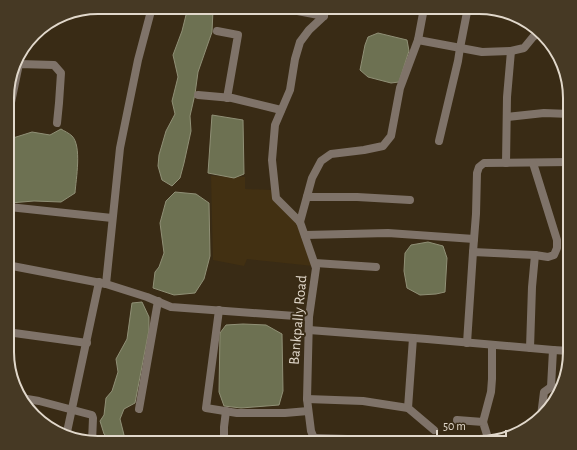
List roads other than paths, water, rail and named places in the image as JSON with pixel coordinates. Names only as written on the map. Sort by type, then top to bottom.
[{"type":"street","points":[[67,430],[102,283],[112,218],[120,148],[138,60],[150,14]]},
{"type":"street","name":"Bankpally Road","points":[[313,436],[311,431],[306,399],[308,330],[316,268],[300,222],[276,198],[272,160],[275,125],[290,90],[295,59],[300,42],[323,14]]},
{"type":"street","points":[[300,222],[312,178],[321,161],[331,154],[383,146],[390,136],[400,88],[418,40],[423,14]]},
{"type":"street","points":[[439,141],[458,61],[467,14]]},
{"type":"street","points":[[217,31],[238,35],[227,98]]},
{"type":"street","points":[[418,40],[482,52],[511,51],[524,48],[535,36]]},
{"type":"street","points":[[506,163],[507,97],[511,51]]},
{"type":"street","points":[[22,62],[54,65],[61,73],[57,123]]},
{"type":"street","points":[[198,96],[227,98],[281,110]]},
{"type":"street","points":[[507,117],[544,113],[563,114]]},
{"type":"street","points":[[467,343],[477,173],[479,167],[484,163],[563,162]]},
{"type":"street","points":[[473,252],[548,257],[554,255],[557,248],[557,240],[533,163]]},
{"type":"street","points":[[307,197],[357,197],[410,200]]},
{"type":"street","points":[[14,208],[112,218]]},
{"type":"street","points":[[305,235],[388,233],[474,239]]},
{"type":"street","points":[[530,348],[532,287],[535,255]]},
{"type":"street","points":[[315,263],[376,267]]},
{"type":"street","points":[[14,266],[102,283],[148,297],[171,307],[309,317]]},
{"type":"street","points":[[139,409],[158,301]]},
{"type":"street","points":[[219,310],[206,408],[237,413],[285,413],[308,411]]},
{"type":"street","points":[[308,330],[563,351]]},
{"type":"street","points":[[14,333],[87,343]]},
{"type":"street","points":[[408,408],[413,338]]},
{"type":"street","points":[[486,435],[483,422],[491,392],[492,345]]},
{"type":"street","points":[[542,407],[544,392],[554,388],[552,350]]},
{"type":"street","points":[[29,399],[92,415],[92,436]]},
{"type":"street","points":[[306,399],[363,401],[408,408],[434,430]]},
{"type":"street","points":[[224,436],[226,411]]},
{"type":"street","points":[[458,420],[483,422]]}]
